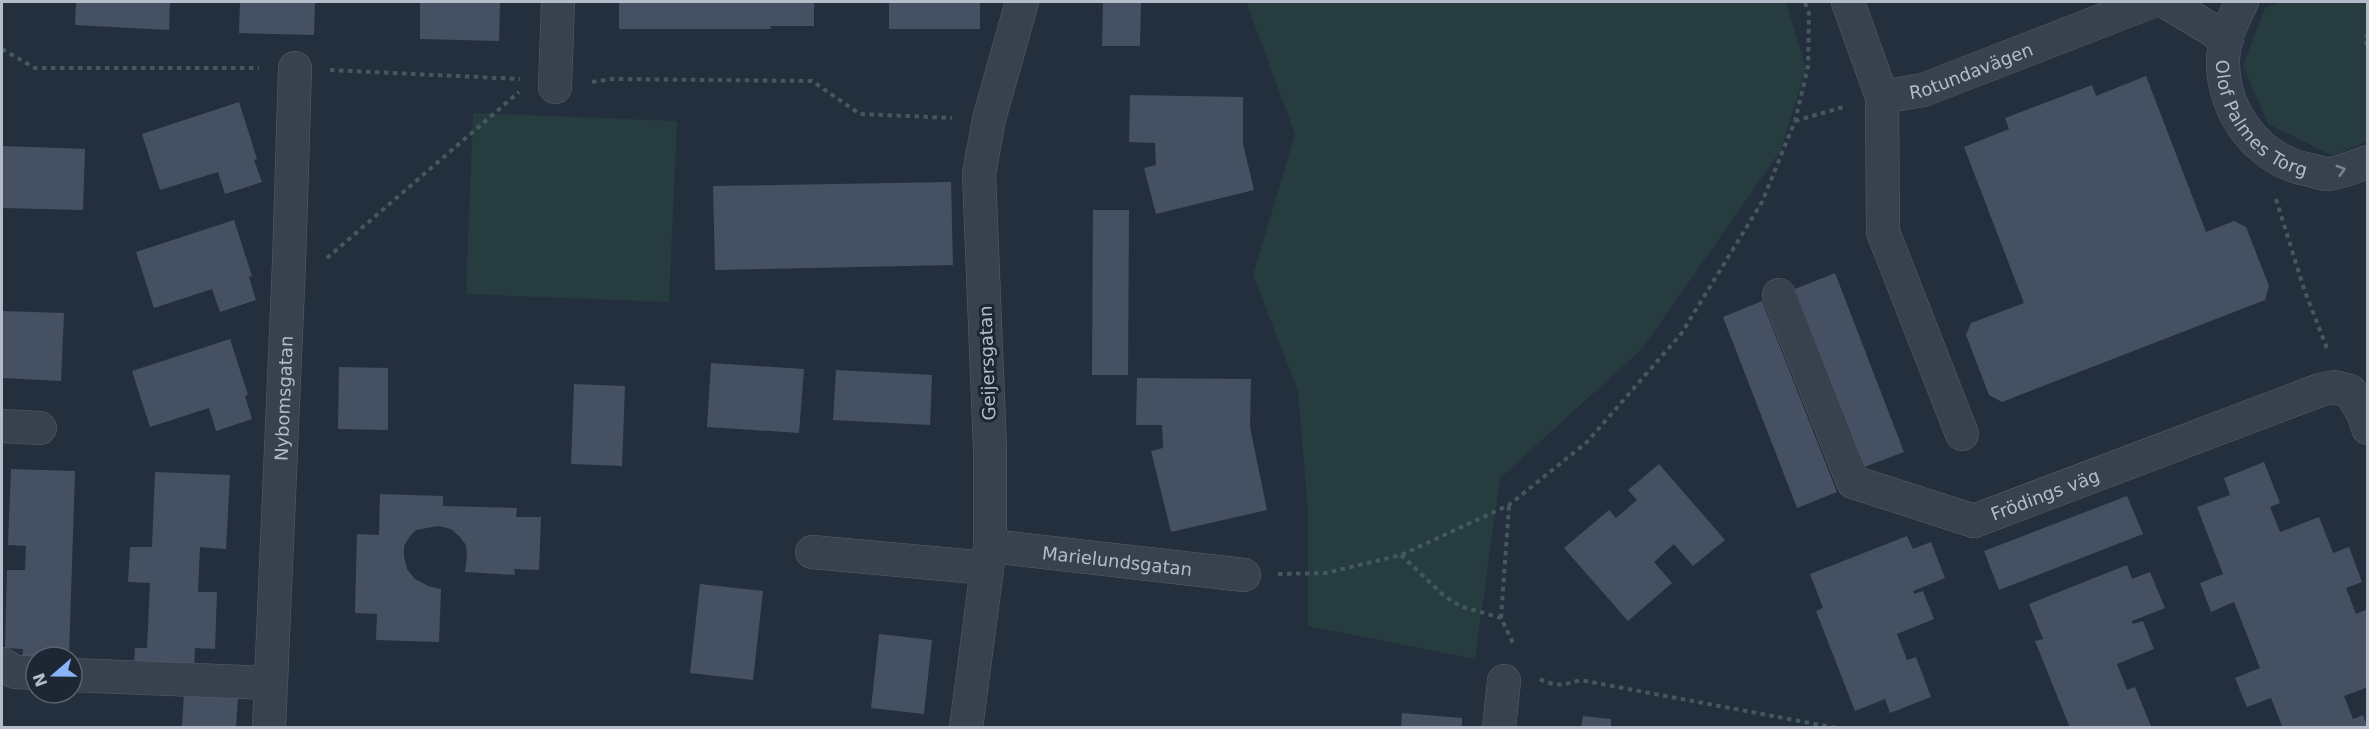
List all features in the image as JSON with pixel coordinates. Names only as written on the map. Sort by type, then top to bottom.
[{"type":"street","points":[[555,87],[558,2]]},
{"type":"street","name":"Geijersgatan","points":[[966,728],[988,557],[990,449],[979,174],[989,119],[1022,2]]},
{"type":"street","name":"Rotundavägen","points":[[1848,2],[1882,97],[1923,90],[2150,2]]},
{"type":"street","points":[[2166,2],[2227,39]]},
{"type":"street","name":"Olof Palmes Torg","points":[[2242,2],[2227,32],[2223,61],[2227,97],[2240,121],[2259,144],[2276,159],[2297,168],[2328,174],[2367,162]]},
{"type":"street","name":"Nybomsgatan","points":[[269,728],[295,68]]},
{"type":"street","points":[[1882,97],[1883,232],[1962,435]]},
{"type":"street","name":"Frödings väg","points":[[1779,294],[1853,482],[1974,521],[2309,394],[2334,387]]},
{"type":"street","points":[[2334,387],[2350,391],[2363,413],[2367,428]]},
{"type":"street","points":[[2,426],[40,428]]},
{"type":"street","name":"Marielundsgatan","points":[[812,552],[988,557],[1244,575]]},
{"type":"street","points":[[2,664],[15,672],[24,672]]},
{"type":"street","points":[[84,675],[271,683]]},
{"type":"street","points":[[1499,728],[1504,681]]},
{"type":"path","points":[[1244,575],[1326,573],[1401,555],[1509,505],[1587,442],[1681,334],[1762,202],[1795,121],[1808,67],[1809,14],[1805,2]]},
{"type":"path","points":[[2367,33],[2365,39],[2367,47]]},
{"type":"path","points":[[289,263],[319,265],[533,80],[555,87],[612,79],[812,81],[860,114],[989,119]]},
{"type":"path","points":[[1795,121],[1882,97]]},
{"type":"path","points":[[2276,159],[2269,177],[2304,289],[2329,352],[2334,387]]},
{"type":"path","points":[[1401,555],[1442,594],[1460,606],[1501,618],[1509,505]]},
{"type":"path","points":[[1537,677],[1547,683],[1564,685],[1580,680],[1837,728]]},
{"type":"green space","points":[[1246,2],[1786,2],[1806,68],[1781,150],[1642,349],[1500,478],[1475,659],[1308,626],[1308,510],[1298,391],[1253,275],[1295,134]]},
{"type":"green space","points":[[2282,2],[2367,2],[2367,141],[2333,156],[2268,124],[2243,66],[2265,8]]},
{"type":"green space","points":[[473,113],[677,121],[669,302],[466,294]]},
{"type":"building","points":[[76,2],[170,2],[169,30],[75,25]]},
{"type":"building","points":[[240,2],[315,2],[314,35],[239,33]]},
{"type":"building","points":[[420,2],[500,2],[499,41],[420,39]]},
{"type":"building","points":[[619,2],[814,2],[814,26],[770,26],[771,29],[619,29]]},
{"type":"building","points":[[889,2],[980,2],[980,29],[889,29]]},
{"type":"building","points":[[1103,2],[1141,2],[1140,46],[1102,46]]},
{"type":"building","points":[[2146,76],[2206,232],[2234,221],[2246,227],[2269,286],[2265,300],[2002,402],[1989,395],[1966,335],[1971,323],[2024,303],[1964,147],[2009,129],[2005,118],[2092,85],[2096,96]]},
{"type":"building","points":[[1130,95],[1243,97],[1243,144],[1254,190],[1156,214],[1144,168],[1156,165],[1155,143],[1129,142]]},
{"type":"building","points":[[239,102],[262,182],[225,194],[218,172],[160,190],[142,134]]},
{"type":"building","points":[[2,146],[85,149],[83,210],[2,208]]},
{"type":"building","points":[[951,182],[953,265],[715,270],[713,186]]},
{"type":"building","points":[[1093,210],[1129,210],[1128,375],[1092,375]]},
{"type":"building","points":[[234,220],[252,276],[249,277],[256,300],[220,312],[212,289],[154,308],[136,252]]},
{"type":"building","points":[[1835,273],[1904,452],[1864,467],[1795,289]]},
{"type":"building","points":[[1762,301],[1837,492],[1797,508],[1723,317]]},
{"type":"building","points":[[2,311],[64,313],[61,381],[2,378]]},
{"type":"building","points":[[230,339],[248,395],[245,396],[252,419],[216,431],[209,408],[150,427],[132,371]]},
{"type":"building","points":[[711,363],[804,369],[799,433],[707,427]]},
{"type":"building","points":[[339,367],[388,368],[388,430],[338,429]]},
{"type":"building","points":[[836,370],[932,375],[930,425],[833,420]]},
{"type":"building","points":[[1137,378],[1251,379],[1250,427],[1267,510],[1171,532],[1151,451],[1163,448],[1162,425],[1136,425]]},
{"type":"building","points":[[574,384],[625,386],[622,466],[571,464]]},
{"type":"building","points":[[2264,462],[2280,503],[2270,507],[2280,532],[2319,517],[2333,553],[2349,547],[2362,582],[2346,588],[2356,614],[2368,609],[2368,687],[2344,696],[2353,719],[2363,715],[2368,728],[2283,728],[2271,698],[2247,707],[2235,678],[2260,668],[2234,602],[2211,612],[2200,583],[2223,574],[2197,507],[2230,495],[2224,478]]},
{"type":"building","points":[[1659,464],[1725,540],[1693,566],[1674,544],[1654,562],[1672,583],[1628,621],[1564,548],[1609,510],[1616,518],[1637,500],[1628,490]]},
{"type":"building","points":[[11,469],[75,471],[69,645],[24,645],[24,663],[22,664],[23,649],[5,648],[7,570],[25,570],[26,546],[8,545]]},
{"type":"building","points":[[155,472],[230,475],[226,549],[200,547],[198,592],[217,592],[215,649],[195,648],[194,669],[134,666],[135,648],[147,648],[150,583],[128,582],[130,547],[152,547]]},
{"type":"building","points":[[380,494],[443,496],[443,506],[517,508],[516,517],[541,517],[539,570],[514,569],[515,575],[465,572],[466,545],[451,529],[438,526],[416,530],[404,546],[404,557],[407,569],[415,579],[428,586],[441,589],[439,642],[376,640],[377,614],[355,613],[357,534],[379,535]]},
{"type":"building","points":[[2127,496],[2143,534],[1999,590],[1984,551]]},
{"type":"building","points":[[1907,536],[1913,549],[1931,542],[1945,578],[1913,591],[1914,594],[1923,591],[1934,619],[1897,634],[1907,660],[1916,657],[1931,697],[1890,713],[1885,699],[1855,711],[1816,611],[1823,608],[1810,574]]},
{"type":"building","points":[[2127,565],[2132,579],[2150,572],[2165,608],[2132,621],[2133,624],[2143,621],[2154,649],[2117,664],[2127,690],[2135,687],[2151,726],[2070,728],[2035,641],[2043,639],[2029,604]]},
{"type":"building","points":[[700,584],[763,591],[753,680],[690,673]]},
{"type":"building","points":[[879,634],[932,640],[924,714],[871,708]]},
{"type":"building","points":[[184,693],[238,697],[236,728],[182,728]]},
{"type":"building","points":[[1402,713],[1462,718],[1462,728],[1401,728]]},
{"type":"building","points":[[1583,716],[1611,719],[1611,728],[1581,728]]}]
